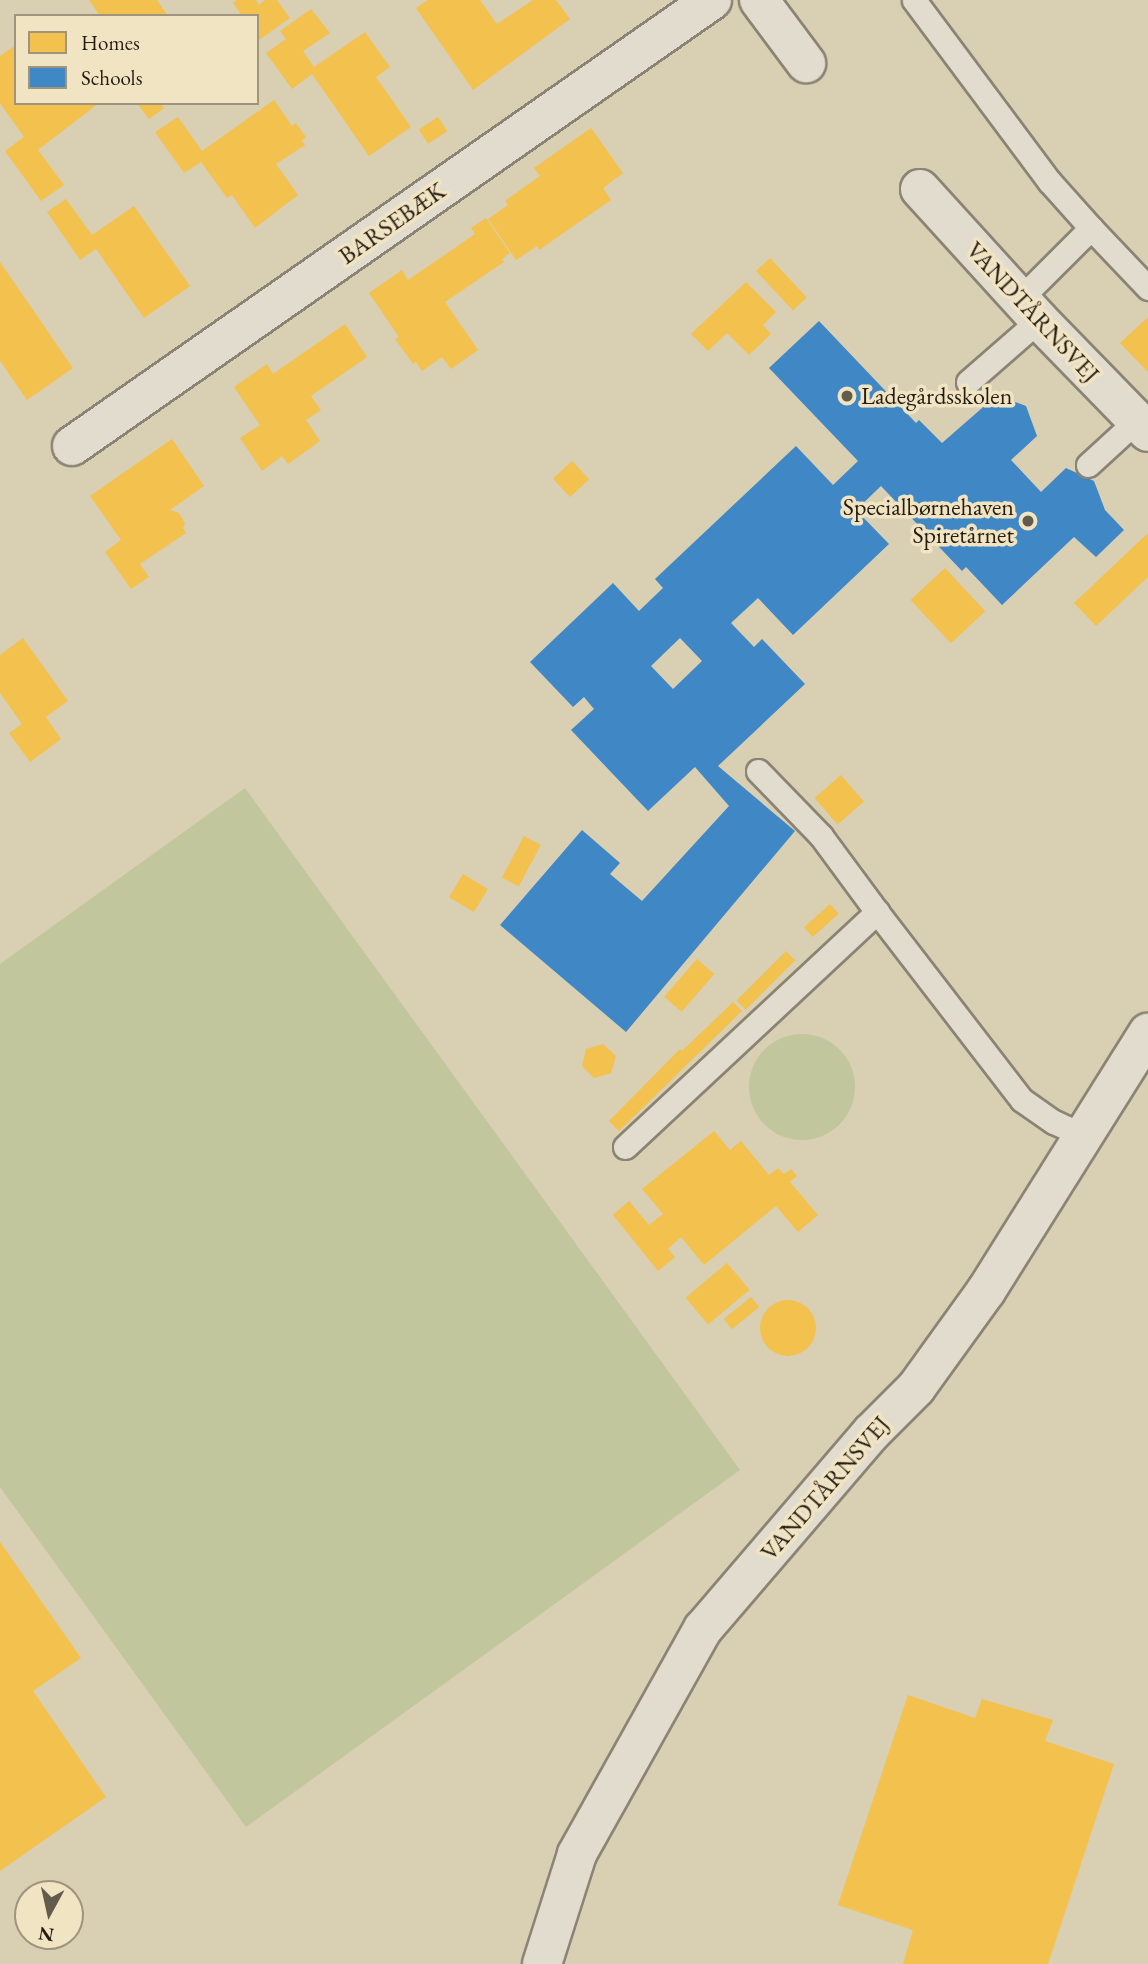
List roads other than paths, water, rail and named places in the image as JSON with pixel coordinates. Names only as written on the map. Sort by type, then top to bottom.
[{"type":"street","name":"BARSEBÆK","points":[[72,446],[712,0]]},
{"type":"street","points":[[759,0],[806,63]]},
{"type":"street","name":"VANDTÅRNSVEJ","points":[[920,189],[1142,427]]},
{"type":"street","name":"VANDTÅRNSVEJ","points":[[542,1964],[577,1854],[703,1629],[871,1433],[916,1388],[986,1291],[1147,1038]]},
{"type":"lane","points":[[914,0],[1049,181],[1148,288]]},
{"type":"lane","points":[[968,382],[1030,309],[1091,228]]},
{"type":"lane","points":[[1088,465],[1142,427]]},
{"type":"lane","points":[[758,771],[821,836],[1022,1100],[1054,1122],[1084,1136]]},
{"type":"lane","points":[[625,1147],[877,912]]},
{"type":"place","name":"Ladegårdsskolen","points":[[847,396]]},
{"type":"place","name":"Specialbørnehaven Spiretårnet","points":[[1028,521]]}]
